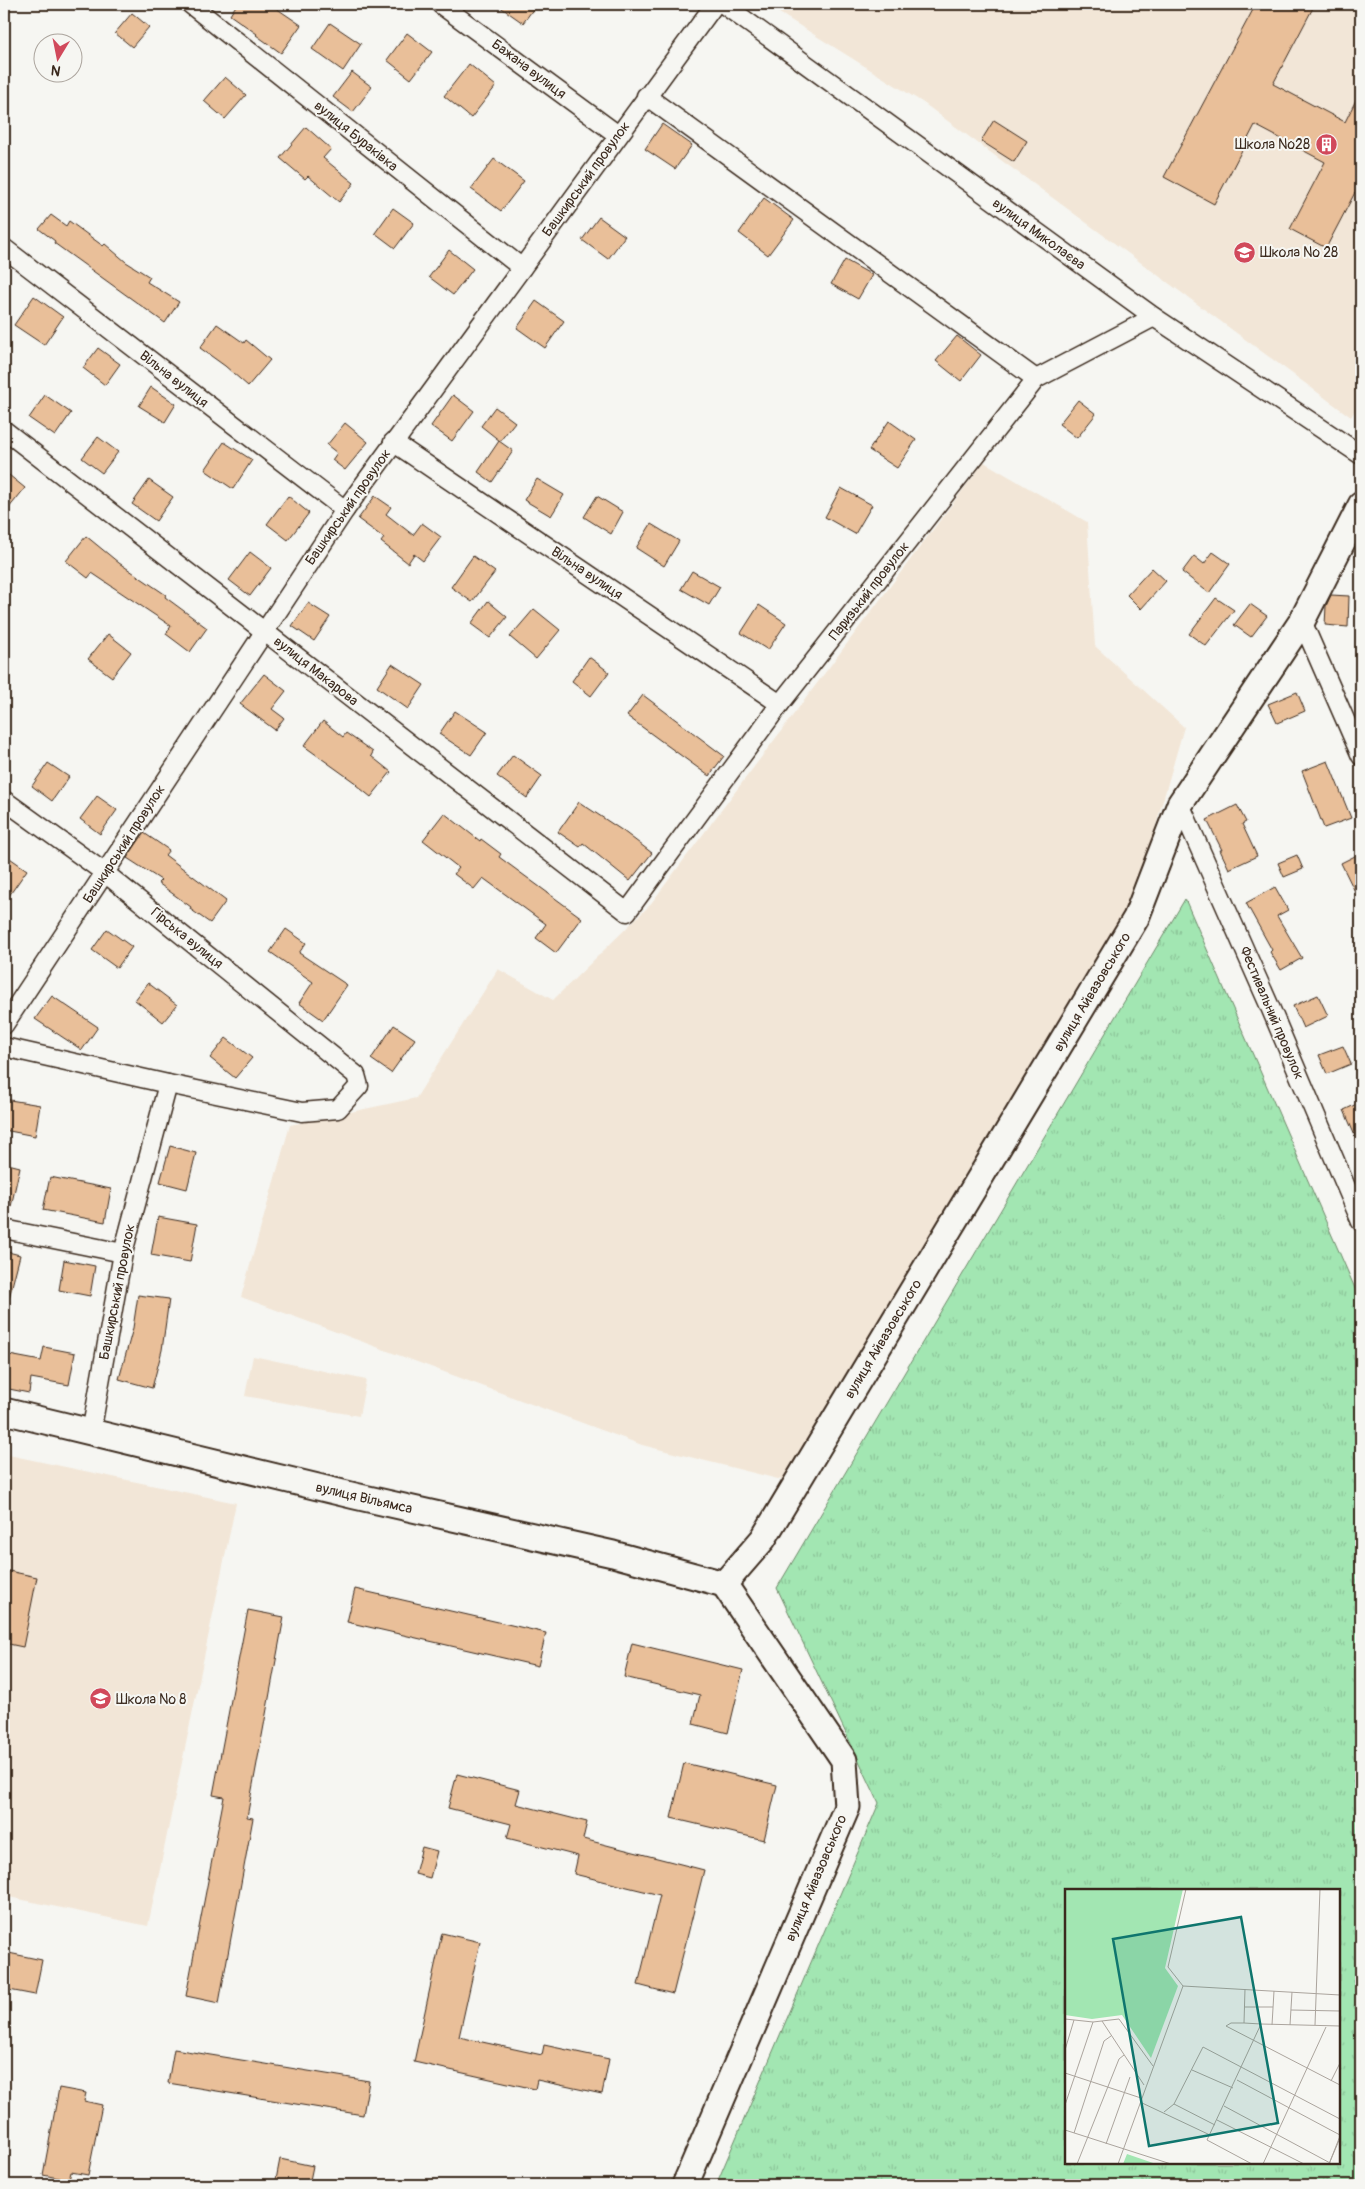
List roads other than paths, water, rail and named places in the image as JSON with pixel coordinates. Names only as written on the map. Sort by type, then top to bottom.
[{"type":"street","name":"вулиця Бураківка","points":[[190,4],[522,268]]},
{"type":"street","name":"Бажана вулиця","points":[[440,4],[618,135]]},
{"type":"street","name":"Башкирський провулок","points":[[4,1025],[345,510],[715,4]]},
{"type":"street","name":"вулиця Миколаєва","points":[[723,4],[1154,317],[1361,455]]},
{"type":"street","points":[[646,96],[1036,379]]},
{"type":"street","name":"Вільна вулиця","points":[[4,248],[345,510]]},
{"type":"street","name":"Паризький провулок","points":[[627,912],[780,704],[1036,379],[1154,317]]},
{"type":"street","name":"вулиця Макарова","points":[[4,430],[627,912]]},
{"type":"street","name":"Вільна вулиця","points":[[393,442],[780,704]]},
{"type":"street","name":"вулиця Айвазовського","points":[[685,2185],[847,1806],[844,1760],[724,1584],[762,1539],[1136,918],[1180,804],[1302,621],[1361,505]]},
{"type":"street","points":[[1302,621],[1361,756]]},
{"type":"street","name":"Гірська вулиця","points":[[4,800],[105,873],[356,1074],[359,1086],[338,1109],[302,1112],[168,1084]]},
{"type":"street","name":"Фестивальний провулок","points":[[1180,804],[1270,1006],[1361,1222]]},
{"type":"street","points":[[4,1047],[168,1084]]},
{"type":"street","name":"Башкирський провулок","points":[[91,1433],[123,1253],[168,1084]]},
{"type":"street","points":[[4,1229],[123,1253]]},
{"type":"street","name":"вулиця Вільямса","points":[[4,1411],[355,1496],[613,1554],[724,1584]]},
{"type":"place","name":"Школа №28","points":[[1326,144]]},
{"type":"place","name":"Школа № 28","points":[[1244,252]]},
{"type":"place","name":"Школа № 8","points":[[100,1699]]}]
